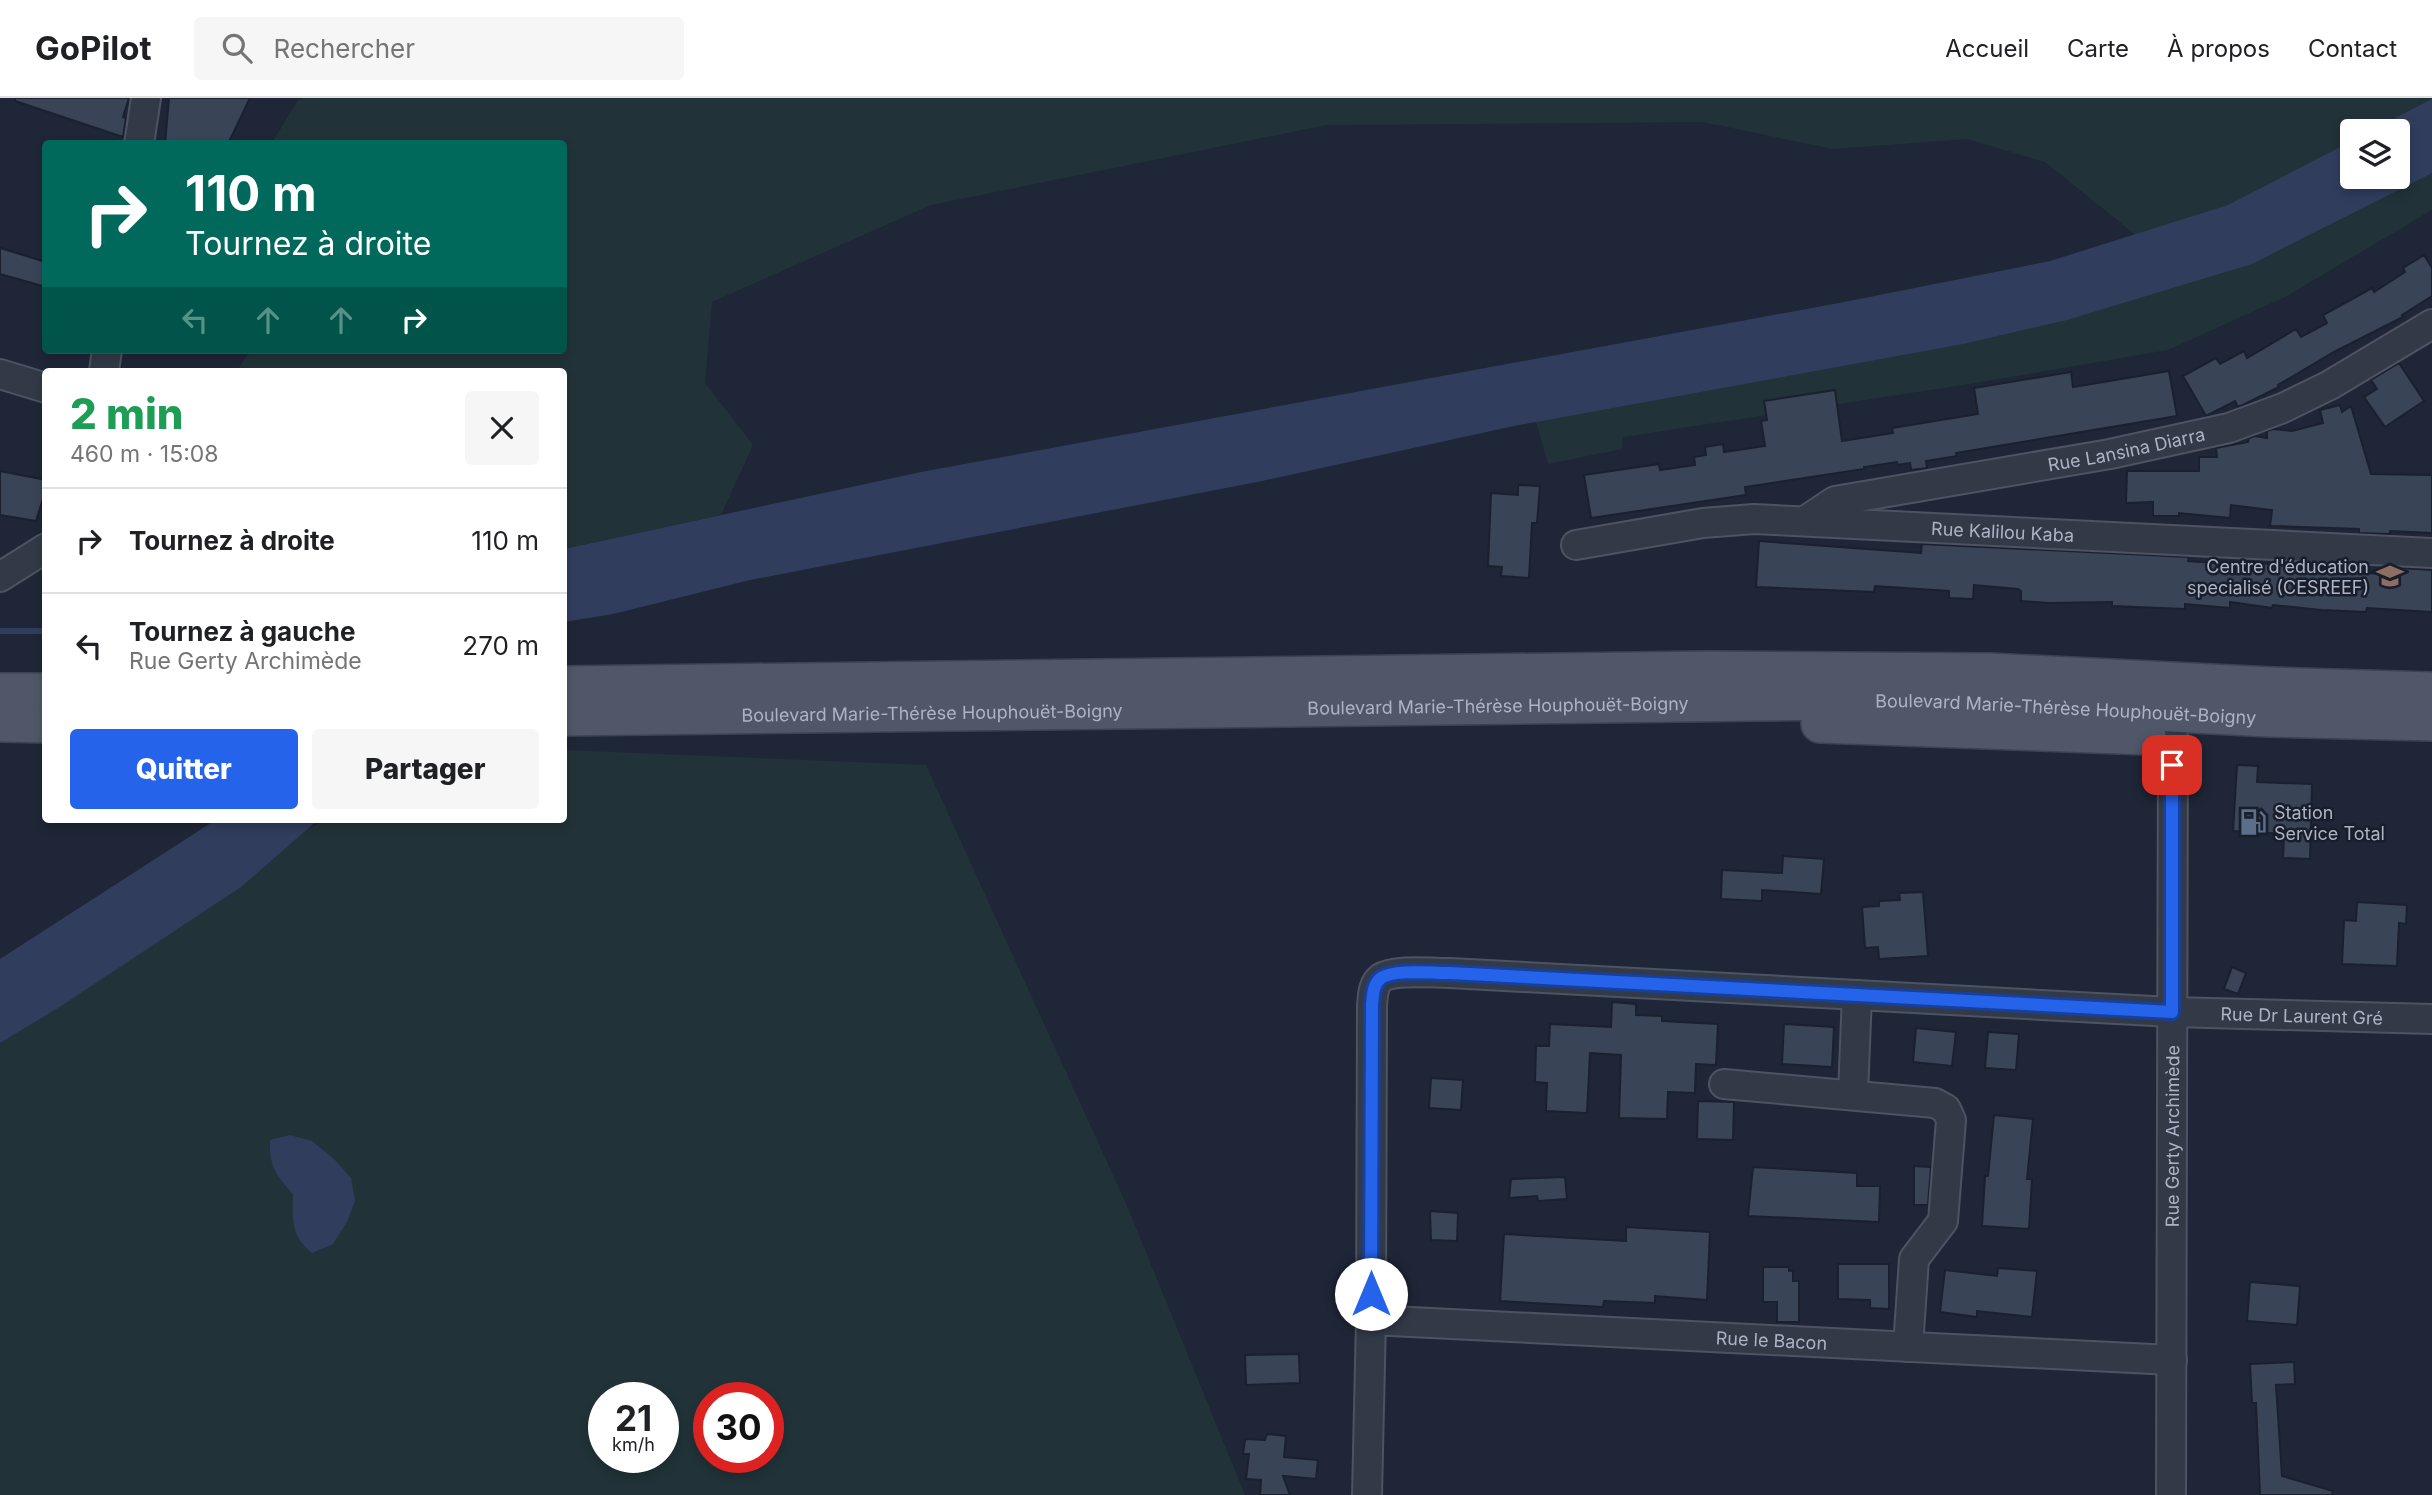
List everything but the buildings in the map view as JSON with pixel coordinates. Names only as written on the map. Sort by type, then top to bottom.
[{"type":"main road","name":"Boulevard Marie-Thérèse Houphouët-Boigny","points":[[567,685],[1720,670],[1990,672],[2432,691]]},
{"type":"main road","points":[[0,692],[42,692]]},
{"type":"main road","name":"Boulevard Marie-Thérèse Houphouët-Boigny","points":[[567,717],[1920,700],[2270,718],[2432,722]]},
{"type":"main road","points":[[1703,702],[1796,724],[2432,748]]},
{"type":"main road","points":[[0,723],[42,724]]},
{"type":"street","points":[[140,140],[146,98]]},
{"type":"street","name":"Rue Lansina Diarra","points":[[1805,521],[1835,501],[2110,454],[2229,429],[2283,408],[2330,385],[2432,324]]},
{"type":"street","points":[[0,374],[42,387]]},
{"type":"street","name":"Rue Kalilou Kaba","points":[[1576,545],[1703,523],[1754,519],[2432,552]]},
{"type":"street","points":[[0,578],[42,551]]},
{"type":"street","name":"Rue Gerty Archimède","points":[[2171,1495],[2173,737]]},
{"type":"street","name":"Rue Dr Laurent Gré","points":[[1371,1320],[1372,1004],[1373,991],[1379,979],[1392,974],[1450,973],[2172,1012],[2432,1019]]},
{"type":"street","points":[[1853,1094],[1857,995]]},
{"type":"street","points":[[1724,1084],[1936,1103],[1946,1109],[1951,1120],[1943,1221],[1914,1259],[1908,1347]]},
{"type":"street","points":[[1367,1495],[1371,1320]]},
{"type":"street","name":"Rue le Bacon","points":[[1371,1320],[2172,1360]]},
{"type":"shaded area","points":[[303,98],[2432,98],[2432,210],[2285,297],[2168,350],[1963,385],[1623,437],[1622,449],[1548,464],[1527,390],[2168,261],[2045,162],[1967,139],[1832,149],[1703,122],[1327,125],[931,205],[712,302],[705,383],[753,445],[721,515],[567,548],[567,368],[239,368],[248,354],[567,354],[567,140],[274,140],[298,100]]},
{"type":"shaded area","points":[[567,750],[926,765],[1128,1208],[1245,1495],[0,1495],[0,992],[101,944],[319,823],[567,823]]},
{"type":"water","points":[[2432,99],[2432,173],[2410,184],[2410,119],[2393,119]]},
{"type":"water","points":[[2340,147],[2340,189],[2400,189],[2252,264],[2067,320],[1963,344],[1514,426],[1257,482],[750,580],[613,614],[567,622],[567,548],[921,472],[1839,303],[2050,261],[2228,205]]},
{"type":"water","points":[[211,823],[314,823],[241,887],[58,1008],[0,1043],[0,959]]},
{"type":"water","points":[[290,1135],[312,1141],[351,1178],[355,1201],[347,1222],[333,1244],[312,1253],[296,1233],[293,1194],[272,1164],[270,1140]]},
{"type":"waterway","points":[[0,631],[42,631]]},
{"type":"place","name":"Centre d'éducation specialisé (CESREEF)","points":[[2390,576]]},
{"type":"place","name":"Station Service Total","points":[[2253,822]]},
{"type":"route","points":[[1371,1294],[1372,1004],[1373,991],[1379,979],[1392,974],[1450,973],[2172,1012],[2172,765]]}]
